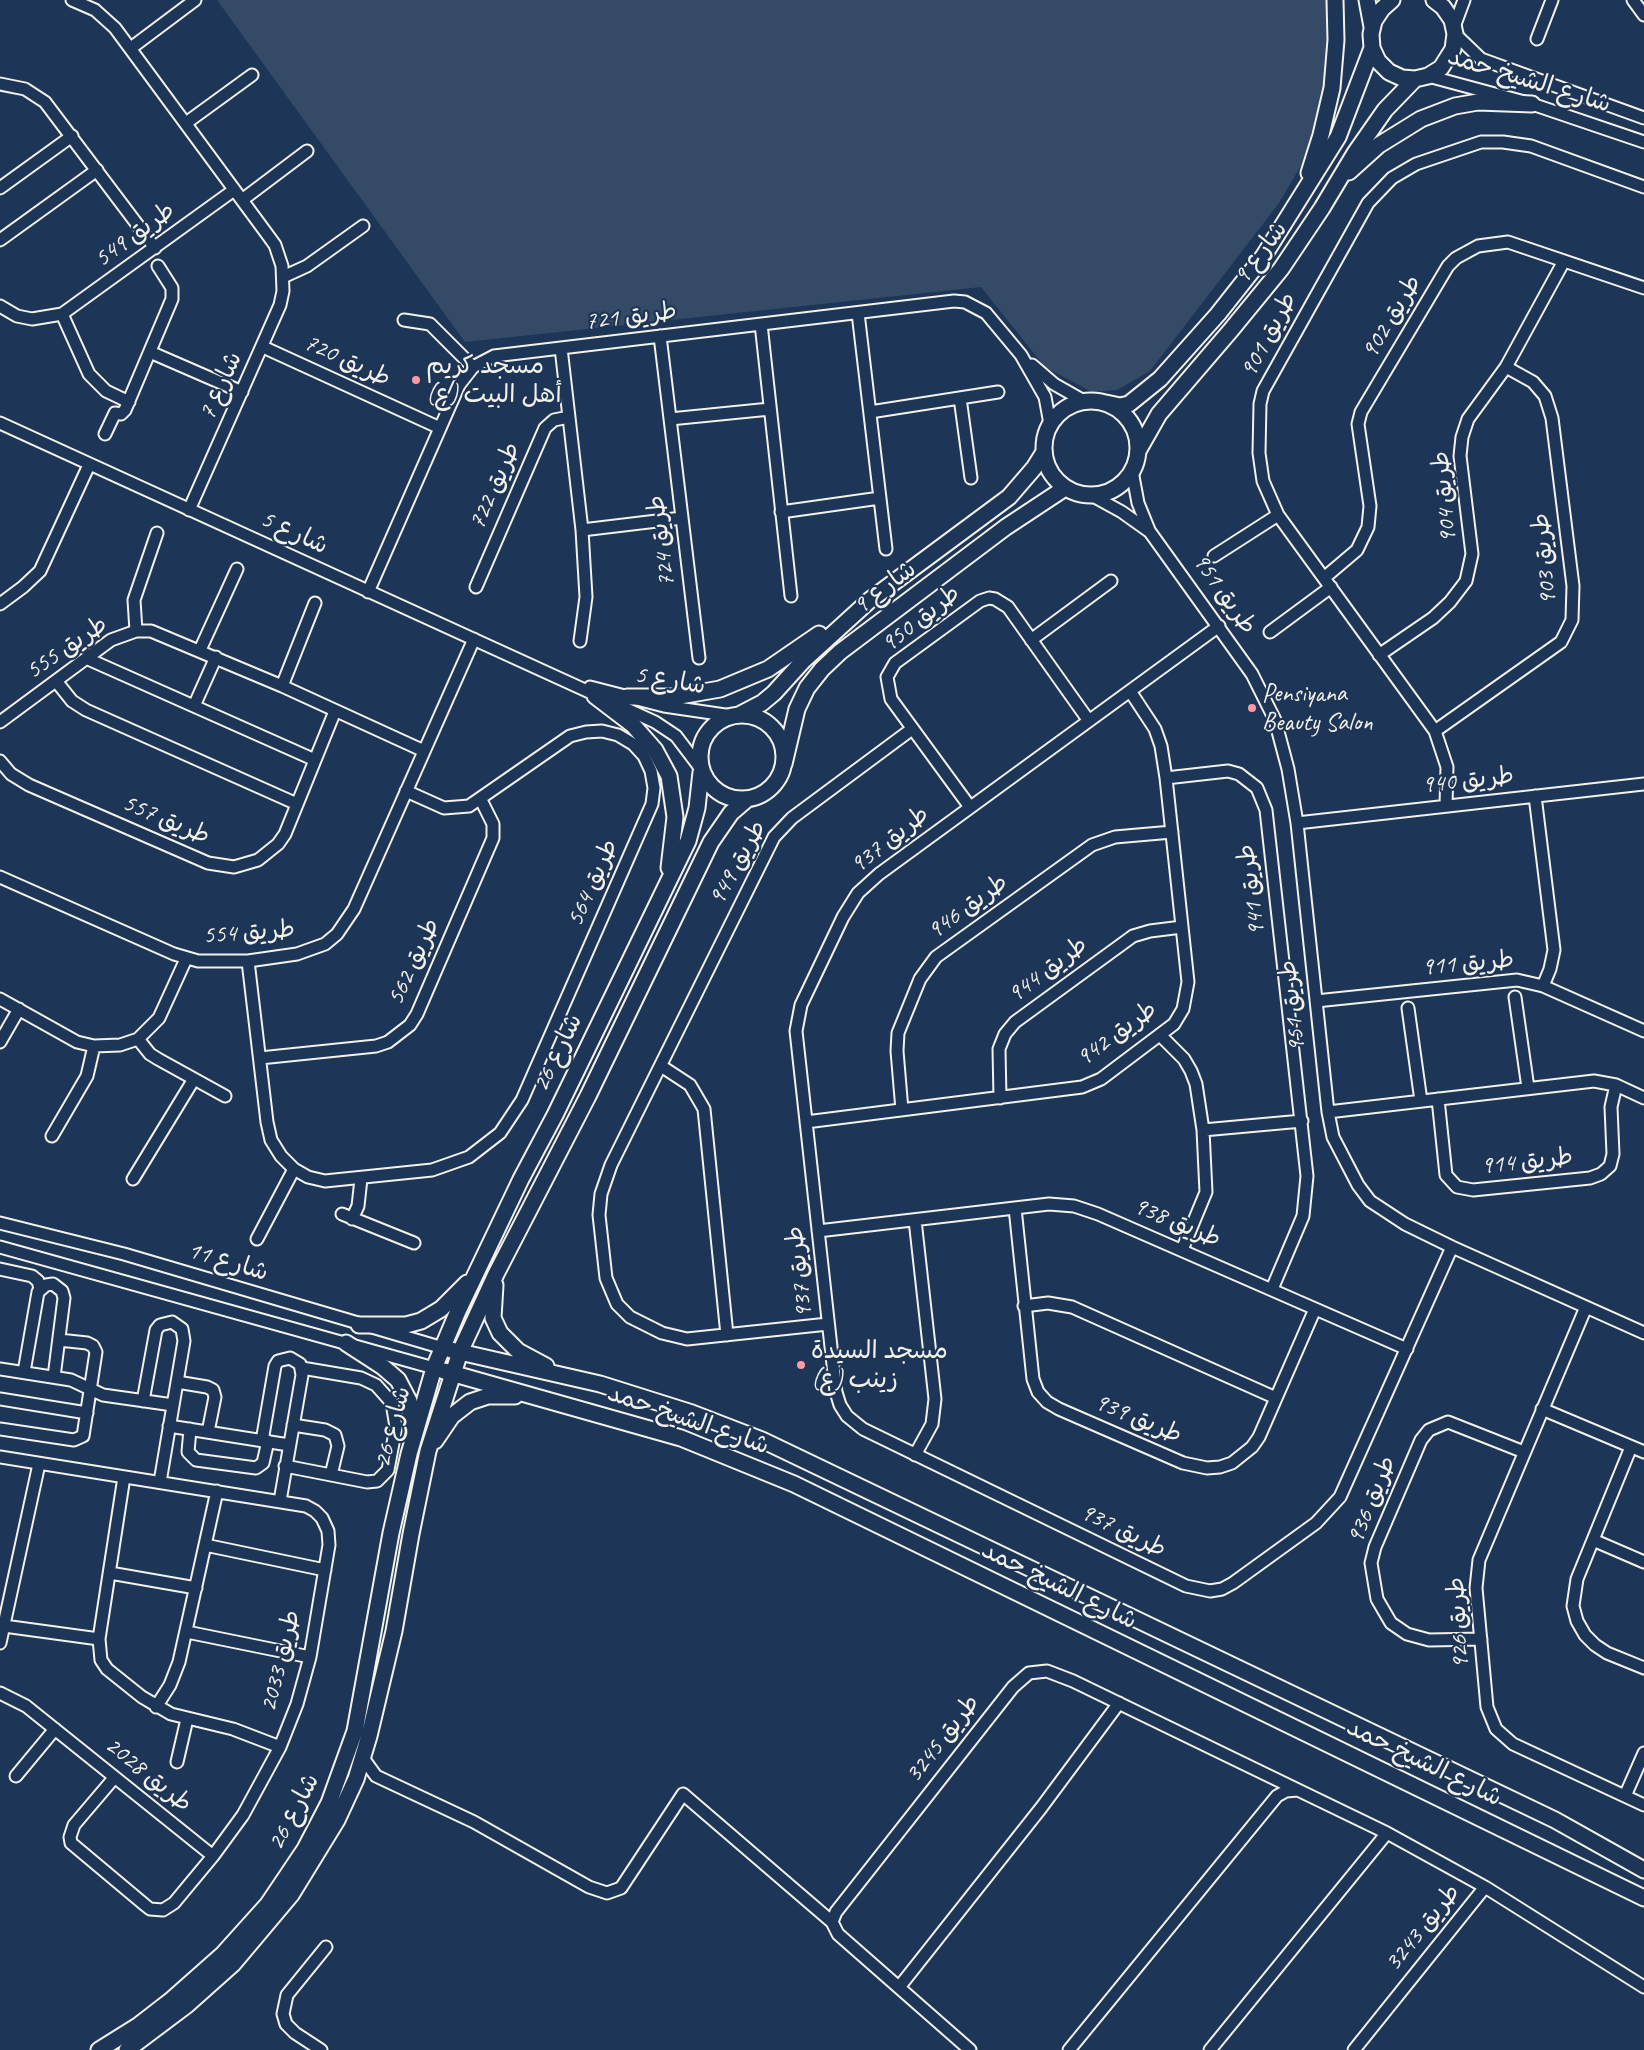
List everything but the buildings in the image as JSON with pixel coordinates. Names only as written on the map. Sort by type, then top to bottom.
[{"type":"main road","points":[[1301,195],[1321,135],[1332,88],[1336,40],[1335,0]]},
{"type":"main road","points":[[1367,0],[1372,27],[1372,48],[1378,61],[1389,72],[1402,78],[1422,78]]},
{"type":"main road","points":[[1372,27],[1377,14],[1392,0]]},
{"type":"main road","points":[[1434,0],[1448,13],[1455,30]]},
{"type":"main road","name":"شارع 9","points":[[1138,451],[1159,414],[1280,269],[1385,110],[1422,78],[1447,62],[1454,49],[1455,30]]},
{"type":"main road","name":"شارع 9","points":[[1106,403],[1120,406],[1129,404],[1160,380],[1218,314],[1263,257],[1338,137],[1372,48]]},
{"type":"main road","points":[[1336,185],[1379,146],[1421,119],[1455,106],[1478,102],[1532,104]]},
{"type":"main road","points":[[1084,402],[1106,403],[1127,417],[1136,433],[1138,451],[1132,471],[1116,489],[1093,496],[1079,494],[1065,488],[1050,473],[1044,452],[1045,437],[1050,424],[1065,409],[1084,402]]},
{"type":"main road","name":"شارع 9","points":[[736,715],[762,703],[774,693],[809,654],[870,600],[1009,497],[1034,468],[1044,452]]},
{"type":"main road","name":"شارع 9","points":[[784,764],[796,709],[807,688],[822,668],[840,652],[1006,527],[1065,488]]},
{"type":"main road","points":[[627,697],[697,694],[743,681],[768,669],[870,600]]},
{"type":"main road","points":[[595,696],[633,724],[654,750],[669,776],[675,817],[674,846],[664,891]]},
{"type":"main road","points":[[736,715],[752,716],[764,720],[774,729],[780,739],[784,752],[784,764],[780,775],[766,792],[746,800],[724,796],[707,782],[701,770],[699,755],[706,736],[720,721],[736,715]]},
{"type":"main road","name":"شارع 26","points":[[106,2048],[170,2001],[223,1954],[268,1904],[305,1849],[321,1819],[339,1780],[355,1731],[391,1533],[412,1442],[434,1368],[477,1272],[664,891],[693,825],[701,770]]},
{"type":"main road","name":"شارع 26","points":[[127,2050],[138,2046],[188,2005],[234,1964],[263,1930],[291,1895],[326,1839],[356,1779],[363,1758],[394,1631],[428,1451],[460,1352],[496,1274],[588,1096],[711,842],[731,812],[746,800]]},
{"type":"main road","points":[[358,1325],[406,1325],[421,1321],[441,1309],[477,1272]]},
{"type":"main road","points":[[496,1274],[493,1318],[500,1333],[518,1351],[563,1375]]},
{"type":"main road","points":[[346,1343],[391,1373],[403,1387],[411,1408],[412,1442]]},
{"type":"main road","name":"شارع الشيخ حمد","points":[[443,1348],[600,1384],[661,1403],[762,1440],[1555,1820],[1644,1870]]},
{"type":"main road","name":"شارع الشيخ حمد","points":[[434,1368],[681,1438],[794,1484],[1644,1898]]},
{"type":"main road","points":[[428,1451],[452,1416],[470,1402],[488,1396],[536,1396]]},
{"type":"street","name":"شارع 7","points":[[72,0],[106,18],[131,48],[275,246],[283,277],[280,305],[263,347],[189,510]]},
{"type":"street","points":[[131,48],[195,0]]},
{"type":"street","points":[[1455,30],[1464,0]]},
{"type":"street","points":[[1537,39],[1552,0]]},
{"type":"street","points":[[1633,0],[1644,15]]},
{"type":"street","name":"شارع الشيخ حمد","points":[[1455,30],[1480,59],[1644,118]]},
{"type":"street","points":[[186,123],[252,75]]},
{"type":"street","name":"شارع الشيخ حمد","points":[[1422,78],[1532,104],[1644,142]]},
{"type":"street","points":[[0,84],[19,88],[36,95],[53,111],[155,248]]},
{"type":"street","points":[[0,188],[72,136]]},
{"type":"street","name":"طريق 901","points":[[1446,806],[1447,766],[1435,732],[1278,515],[1263,481],[1259,453],[1259,412],[1263,391],[1368,203],[1392,178],[1416,164],[1481,142],[1503,142],[1531,146],[1644,187]]},
{"type":"street","points":[[242,200],[307,150]]},
{"type":"street","points":[[0,240],[97,170]]},
{"type":"street","name":"طريق 549","points":[[0,306],[17,316],[32,319],[62,314],[234,190]]},
{"type":"street","points":[[283,277],[307,266],[363,226]]},
{"type":"street","name":"طريق 902","points":[[1270,632],[1327,582],[1357,550],[1368,527],[1370,506],[1358,424],[1361,412],[1448,266],[1456,258],[1478,246],[1508,242],[1644,288]]},
{"type":"street","name":"طريق 904","points":[[1379,655],[1434,618],[1450,602],[1466,581],[1472,554],[1460,456],[1462,437],[1468,419],[1506,367],[1564,261]]},
{"type":"street","name":"طريق 549","points":[[105,434],[114,414],[123,413],[173,295],[172,288],[158,266]]},
{"type":"street","name":"طريق 721","points":[[368,592],[458,385],[473,367],[494,356],[954,301],[965,302],[986,313],[1022,355],[1054,384],[1084,402]]},
{"type":"street","points":[[858,313],[886,549]]},
{"type":"street","points":[[62,314],[89,374],[106,391],[128,402]]},
{"type":"street","points":[[404,320],[430,324],[473,367]]},
{"type":"street","points":[[760,324],[791,596]]},
{"type":"street","name":"طريق 724","points":[[660,336],[699,658]]},
{"type":"street","name":"طريق 720","points":[[263,347],[440,428]]},
{"type":"street","points":[[561,348],[582,530],[586,590],[580,641]]},
{"type":"street","points":[[150,352],[242,392]]},
{"type":"street","name":"طريق 721","points":[[1022,355],[1045,397],[1050,424]]},
{"type":"street","name":"طريق 903","points":[[1435,732],[1561,642],[1572,620],[1573,586],[1552,418],[1545,396],[1533,382],[1506,367]]},
{"type":"street","points":[[870,412],[998,392]]},
{"type":"street","points":[[960,398],[971,478]]},
{"type":"street","points":[[670,420],[770,409]]},
{"type":"street","name":"طريق 722","points":[[476,587],[545,428],[554,420],[569,417]]},
{"type":"street","name":"شارع 5","points":[[0,423],[368,592],[571,682],[595,696],[666,728],[676,736],[701,770]]},
{"type":"street","points":[[2,599],[24,587],[40,571],[89,465]]},
{"type":"street","name":"طريق 951","points":[[1132,471],[1138,503],[1150,532],[1252,674],[1275,720],[1288,768],[1297,823],[1328,1112],[1333,1138],[1348,1170],[1370,1201],[1405,1224],[1644,1333]]},
{"type":"street","name":"طريق 951","points":[[1093,496],[1122,512],[1150,532]]},
{"type":"street","points":[[781,512],[880,498]]},
{"type":"street","points":[[1214,556],[1278,515]]},
{"type":"street","points":[[582,530],[682,518]]},
{"type":"street","name":"طريق 555","points":[[136,631],[134,600],[157,533]]},
{"type":"street","points":[[200,650],[237,569]]},
{"type":"street","points":[[1031,640],[1111,581]]},
{"type":"street","name":"طريق 950","points":[[970,807],[891,698],[887,677],[896,663],[980,602],[989,598],[1002,602],[1008,607],[1088,721]]},
{"type":"street","points":[[282,686],[315,603]]},
{"type":"street","name":"طريق 937","points":[[1219,626],[872,879],[852,900],[805,996],[797,1022],[796,1040],[836,1392],[843,1411],[857,1426],[1186,1586],[1210,1591],[1222,1589],[1316,1523],[1333,1507],[1346,1487],[1452,1247]]},
{"type":"street","name":"طريق 555","points":[[0,722],[88,659],[111,640],[136,631],[150,631],[216,657],[424,751]]},
{"type":"street","name":"طريق 554","points":[[0,877],[186,959],[209,962],[248,961],[311,950],[337,934],[354,909],[474,639]]},
{"type":"street","points":[[194,706],[216,657]]},
{"type":"street","points":[[88,659],[315,760]]},
{"type":"street","points":[[56,681],[72,701],[86,710],[297,804]]},
{"type":"street","name":"شارع 5","points":[[571,682],[672,707],[736,715]]},
{"type":"street","name":"طريق 942","points":[[806,1122],[1082,1087],[1101,1079],[1161,1036],[1179,1017],[1187,992],[1166,778],[1161,746],[1155,730],[1130,690]]},
{"type":"street","name":"طريق 557","points":[[0,761],[11,774],[29,785],[208,863],[221,866],[246,865],[269,853],[284,834],[335,711]]},
{"type":"street","name":"طريق 949","points":[[828,1324],[687,1339],[662,1333],[630,1318],[612,1296],[606,1278],[599,1215],[604,1184],[774,838],[792,818],[912,729]]},
{"type":"street","name":"طريق 564","points":[[248,961],[267,1122],[271,1140],[280,1156],[294,1169],[308,1177],[324,1181],[361,1179],[432,1170],[451,1165],[486,1146],[513,1118],[652,804],[654,788],[651,772],[644,756],[633,744],[618,736],[602,731],[586,732],[570,736],[481,800],[457,809],[444,808],[406,791]]},
{"type":"street","name":"طريق 941","points":[[1166,778],[1228,770],[1249,780],[1263,799],[1307,1176],[1306,1202],[1298,1228],[1272,1289]]},
{"type":"street","name":"طريق 940","points":[[1297,823],[1644,784]]},
{"type":"street","points":[[1535,796],[1554,950],[1550,969],[1543,986]]},
{"type":"street","name":"طريق 562","points":[[260,1058],[376,1046],[400,1035],[410,1025],[417,1014],[493,838],[493,824],[481,800]]},
{"type":"street","name":"طريق 946","points":[[902,1110],[897,1051],[898,1033],[920,979],[936,957],[1092,846],[1115,837],[1172,832]]},
{"type":"street","name":"طريق 944","points":[[1000,1098],[999,1049],[1005,1034],[1015,1022],[1133,936],[1150,931],[1182,927]]},
{"type":"street","points":[[0,999],[76,1042],[94,1046],[120,1046],[138,1039],[159,1018],[186,959]]},
{"type":"street","name":"طريق 911","points":[[1316,1001],[1508,980],[1527,981],[1543,986],[1644,1031]]},
{"type":"street","points":[[1515,997],[1528,1088]]},
{"type":"street","points":[[1408,1008],[1421,1101]]},
{"type":"street","points":[[0,1042],[18,1009]]},
{"type":"street","points":[[1161,1036],[1184,1060],[1194,1078],[1204,1130],[1206,1192],[1182,1250]]},
{"type":"street","points":[[138,1039],[150,1054],[225,1096]]},
{"type":"street","points":[[52,1136],[87,1076],[94,1046]]},
{"type":"street","points":[[661,1066],[690,1085],[704,1109],[727,1335]]},
{"type":"street","points":[[133,1179],[194,1079]]},
{"type":"street","points":[[1328,1112],[1594,1081],[1616,1085],[1644,1098]]},
{"type":"street","name":"طريق 914","points":[[1438,1099],[1446,1175],[1457,1187],[1473,1190],[1590,1178],[1601,1174],[1610,1166],[1613,1154],[1611,1107],[1616,1085]]},
{"type":"street","points":[[1204,1130],[1302,1121]]},
{"type":"street","points":[[258,1238],[294,1169]]},
{"type":"street","points":[[361,1179],[358,1206],[347,1217],[414,1243]]},
{"type":"street","name":"طريق 938","points":[[818,1231],[1062,1204],[1086,1209],[1407,1349]]},
{"type":"street","name":"طريق 939","points":[[1015,1208],[1033,1379],[1038,1392],[1047,1402],[1182,1463],[1195,1467],[1214,1468],[1232,1463],[1243,1456],[1259,1437],[1315,1310]]},
{"type":"street","points":[[915,1220],[935,1399],[932,1424],[915,1455]]},
{"type":"street","name":"شارع 11","points":[[0,1223],[124,1254],[358,1325],[443,1348]]},
{"type":"street","name":"شارع 11","points":[[0,1247],[434,1368]]},
{"type":"street","points":[[0,1269],[32,1276],[38,1281],[40,1289],[24,1372]]},
{"type":"street","points":[[40,1289],[46,1284],[53,1284],[60,1288],[64,1294],[54,1377]]},
{"type":"street","points":[[1024,1306],[1048,1304],[1072,1308],[1276,1398]]},
{"type":"street","name":"طريق 926","points":[[1586,1307],[1478,1560],[1476,1588],[1487,1707],[1496,1729],[1513,1744],[1644,1804]]},
{"type":"street","points":[[143,1401],[154,1336],[160,1325],[166,1322],[178,1324],[184,1335],[160,1482]]},
{"type":"street","points":[[0,1429],[76,1440],[84,1433],[95,1348],[87,1343],[59,1340]]},
{"type":"street","points":[[190,1429],[188,1452],[196,1460],[256,1468],[263,1462],[275,1366],[278,1361],[290,1358],[296,1360],[302,1368],[369,1381],[388,1396],[394,1411],[396,1427],[385,1475],[372,1482],[285,1466]]},
{"type":"street","points":[[0,1368],[78,1382],[90,1390],[103,1395],[173,1405]]},
{"type":"street","points":[[280,1501],[302,1368]]},
{"type":"street","points":[[177,1382],[207,1387],[213,1390],[215,1397],[208,1432]]},
{"type":"street","points":[[0,1399],[87,1413]]},
{"type":"street","points":[[1542,1409],[1644,1452]]},
{"type":"street","name":"طريق 936","points":[[1481,1639],[1429,1640],[1402,1630],[1391,1623],[1377,1599],[1371,1563],[1375,1547],[1421,1440],[1429,1430],[1448,1422],[1524,1452]]},
{"type":"street","points":[[293,1425],[325,1430],[335,1435],[338,1446],[331,1475]]},
{"type":"street","points":[[169,1426],[289,1445]]},
{"type":"street","points":[[1631,1447],[1577,1579],[1574,1606],[1577,1621],[1585,1635],[1595,1645],[1607,1653],[1644,1668]]},
{"type":"street","name":"طريق 2033","points":[[0,1457],[306,1506],[322,1518],[328,1531],[330,1545],[310,1658],[297,1704],[280,1747],[243,1815],[213,1856],[169,1907],[157,1910],[145,1905],[71,1844],[70,1837],[74,1825],[114,1778]]},
{"type":"street","points":[[0,1643],[39,1464]]},
{"type":"street","points":[[124,1476],[99,1639],[101,1660],[107,1669],[156,1707],[187,1719],[233,1729],[280,1747]]},
{"type":"street","points":[[156,1707],[176,1674],[217,1491]]},
{"type":"street","points":[[1593,1540],[1644,1562]]},
{"type":"street","points":[[205,1546],[325,1570]]},
{"type":"street","points":[[110,1573],[196,1588]]},
{"type":"street","points":[[4,1626],[99,1639]]},
{"type":"street","points":[[186,1632],[310,1658]]},
{"type":"street","name":"طريق 3245","points":[[832,1922],[836,1912],[1013,1687],[1029,1673],[1047,1671],[1120,1702],[1387,1833],[1485,1887]]},
{"type":"street","name":"طريق 2028","points":[[0,1693],[26,1706],[213,1856]]},
{"type":"street","points":[[900,1986],[1041,1808],[1120,1702]]},
{"type":"street","points":[[178,1762],[187,1719]]},
{"type":"street","points":[[16,1776],[54,1729]]},
{"type":"street","points":[[1625,1796],[1644,1753]]},
{"type":"street","points":[[363,1758],[376,1776],[474,1822],[589,1887],[607,1893],[621,1888],[683,1794],[832,1922],[838,1934],[900,1986],[970,2050]]},
{"type":"street","points":[[356,1779],[376,1776]]},
{"type":"street","points":[[1069,2050],[1277,1796],[1286,1791],[1298,1790]]},
{"type":"street","points":[[1210,2050],[1387,1833]]},
{"type":"street","name":"طريق 3243","points":[[1354,2050],[1485,1887],[1644,1987]]},
{"type":"street","points":[[321,2050],[295,2033],[286,2024],[283,2014],[287,1995],[326,1947]]},
{"type":"shaded area","points":[[217,0],[1326,0],[1330,27],[1327,95],[1313,145],[1279,203],[1150,371],[1117,390],[1092,392],[1045,367],[981,287],[465,342]]},
{"type":"place","name":"مسجد كريم أهل البيت (ع)","points":[[416,380]]},
{"type":"place","name":"Pensiyana Beauty Salon","points":[[1252,708]]},
{"type":"place","name":"مسجد السيدة زينب (ع)","points":[[801,1365]]}]
